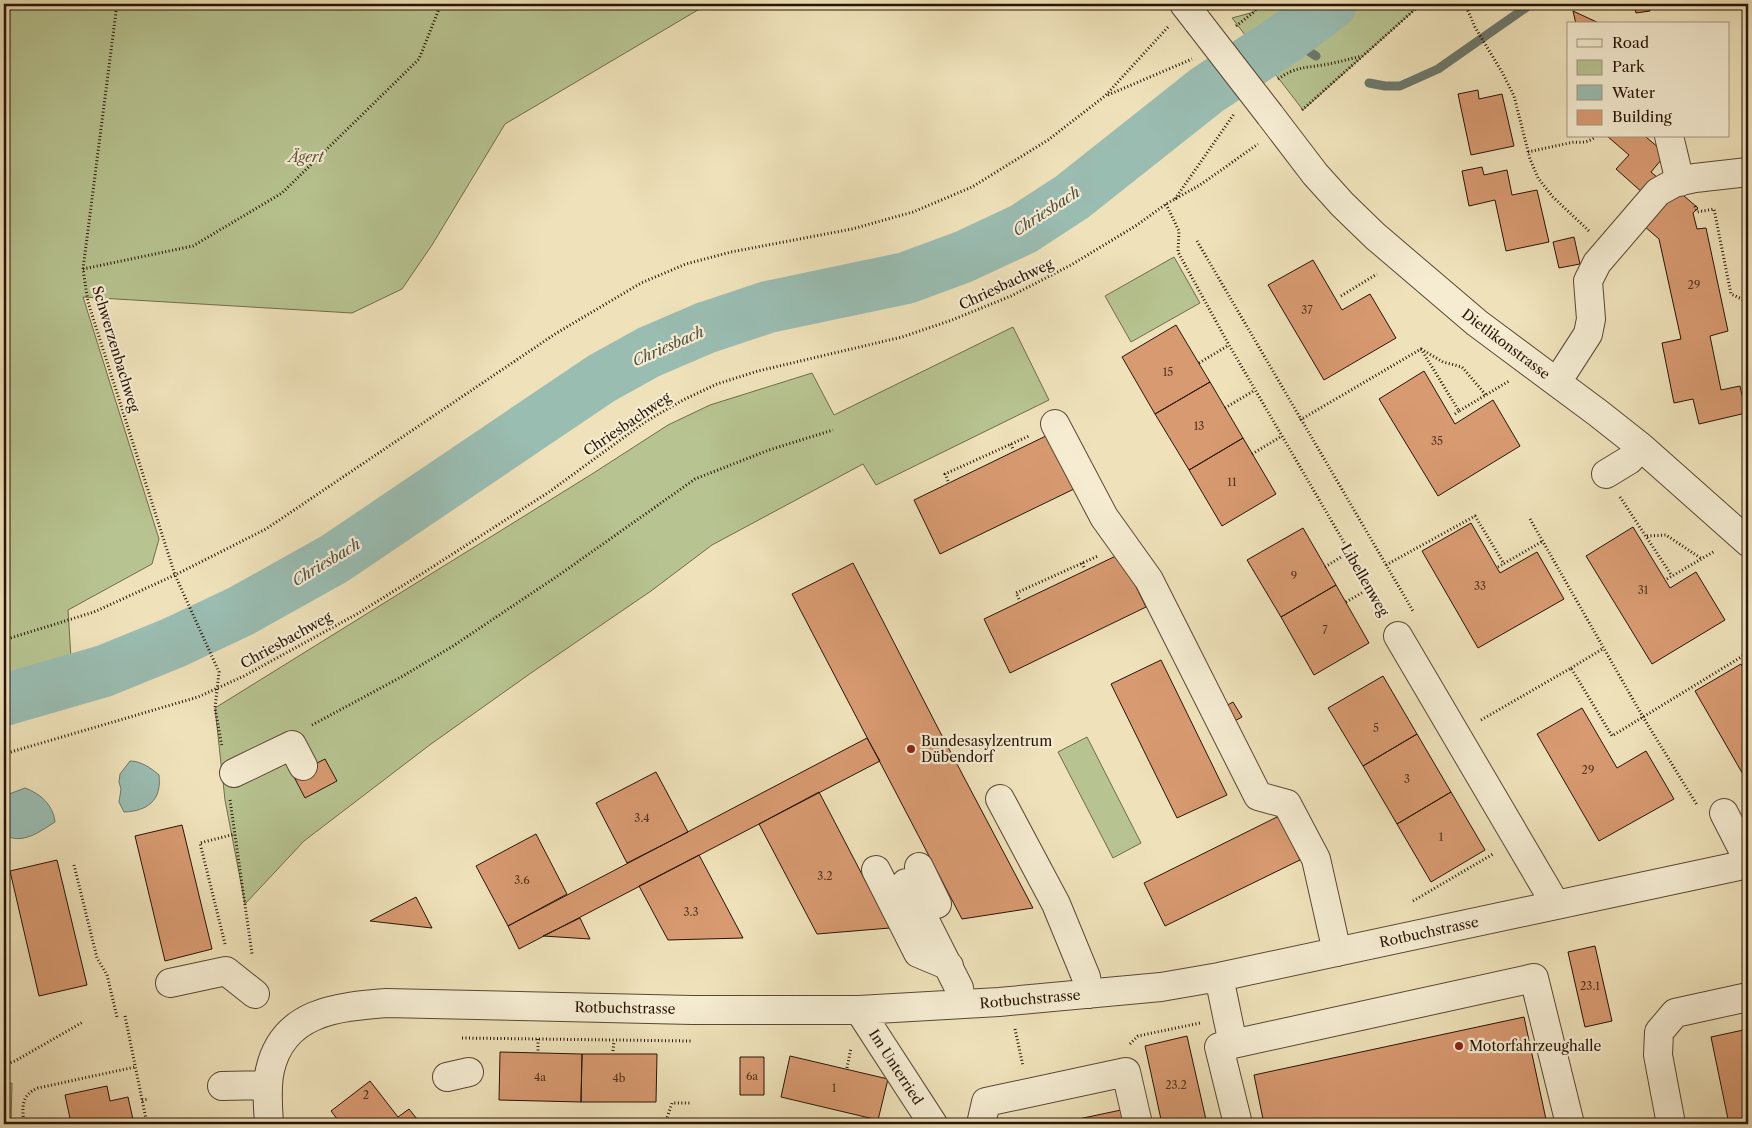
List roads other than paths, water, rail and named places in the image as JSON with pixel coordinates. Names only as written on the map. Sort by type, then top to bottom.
[{"type":"street","name":"Dietlikonstrasse","points":[[1191,12],[1315,174],[1375,236],[1477,323],[1641,447],[1748,542]]},
{"type":"street","points":[[1670,138],[1685,180]]},
{"type":"street","points":[[1556,382],[1588,334],[1591,318],[1588,281],[1597,263],[1608,249],[1658,192],[1685,180],[1733,170]]},
{"type":"street","points":[[1055,424],[1104,516],[1149,580],[1258,796],[1287,804],[1316,858],[1336,952]]},
{"type":"street","points":[[1606,474],[1629,460],[1641,447]]},
{"type":"street","points":[[1407,626],[1517,839],[1556,905]]},
{"type":"street","points":[[229,775],[298,756]]},
{"type":"street","points":[[1000,799],[1056,904],[1086,977],[1089,994]]},
{"type":"street","points":[[1724,813],[1748,860]]},
{"type":"street","name":"Rotbuchstrasse","points":[[268,1085],[270,1069],[276,1052],[287,1035],[301,1022],[319,1013],[350,1006],[386,1003],[692,1010],[859,1010],[1089,994],[1219,977],[1748,864]]},
{"type":"street","points":[[876,870],[918,953],[949,966]]},
{"type":"street","points":[[912,875],[949,966],[960,988],[961,1004]]},
{"type":"street","points":[[170,982],[226,971],[255,994]]},
{"type":"street","points":[[1219,977],[1226,1045],[1238,1124]]},
{"type":"street","points":[[1226,1045],[1534,978],[1570,1124]]},
{"type":"street","points":[[1671,1124],[1658,1054],[1659,1032],[1675,1012],[1748,997]]},
{"type":"street","name":"Im Unterried","points":[[859,1010],[933,1124]]},
{"type":"street","points":[[981,1124],[986,1102],[1126,1072],[1138,1124]]},
{"type":"street","points":[[222,1086],[268,1085],[269,1124]]},
{"type":"water","points":[[130,761],[142,764],[156,772],[159,775],[159,784],[155,798],[146,807],[124,812],[119,802],[121,789],[119,782],[120,774]]},
{"type":"water","points":[[25,788],[36,793],[49,805],[55,822],[31,836],[18,839],[11,838],[4,835],[4,796]]},
{"type":"waterway","name":"Chriesbach","points":[[4,700],[104,671],[173,643],[241,611],[334,559],[602,378],[649,352],[705,328],[768,307],[906,278],[963,257],[1023,229],[1072,197],[1207,90],[1287,37],[1331,4]]},
{"type":"waterway","points":[[1369,83],[1400,86],[1438,69],[1531,4]]},
{"type":"waterway","points":[[1287,37],[1316,56]]},
{"type":"place","name":"Bundesasylzentrum Dübendorf","points":[[911,749]]},
{"type":"place","name":"Motorfahrzeughalle","points":[[1459,1046]]},
{"type":"park label","name":"Ägert","points":[[306,157]]}]
